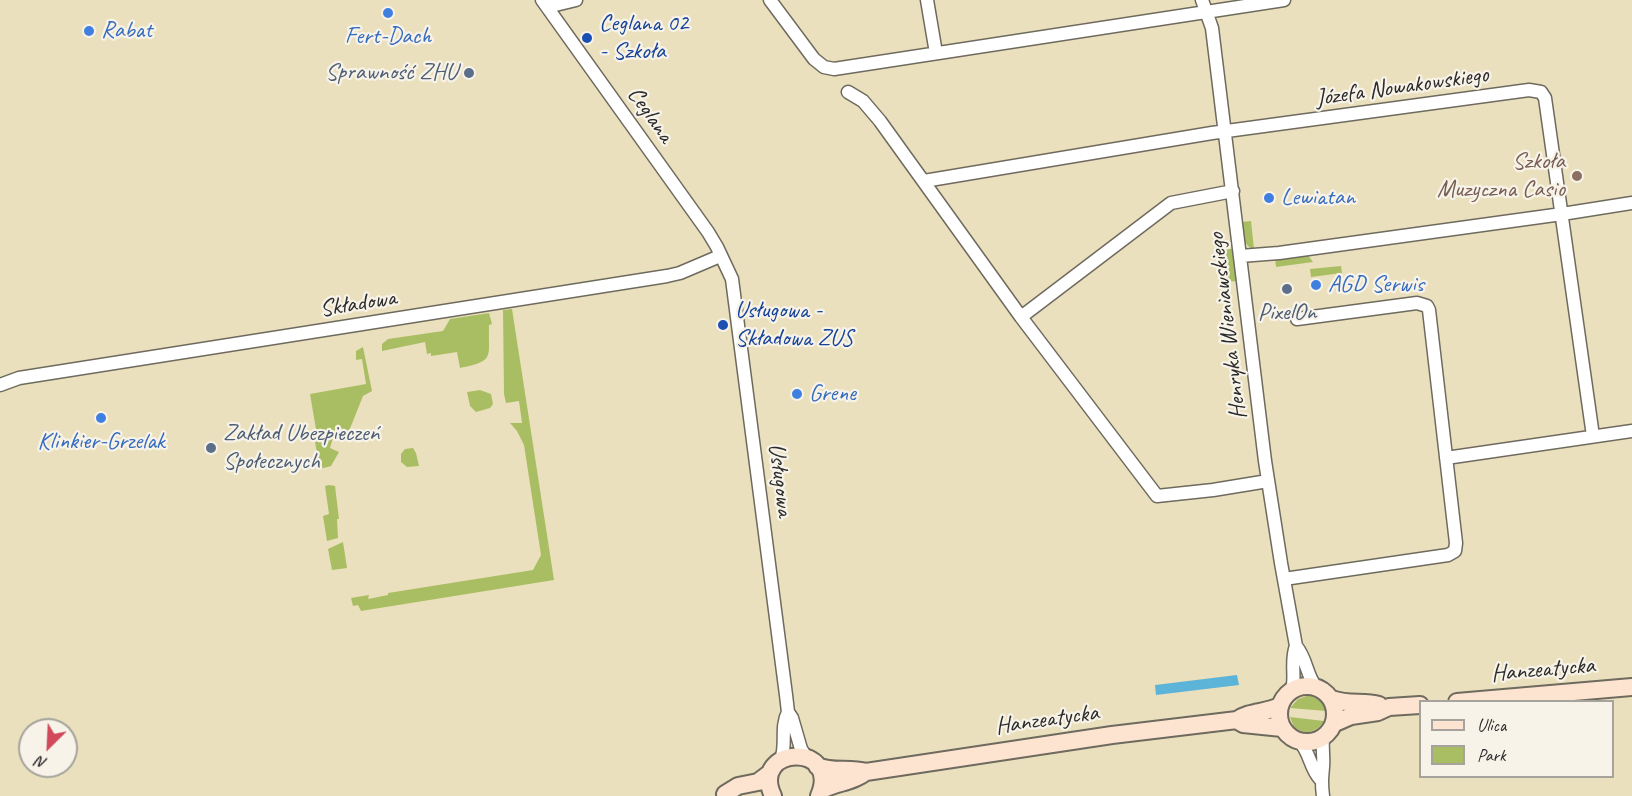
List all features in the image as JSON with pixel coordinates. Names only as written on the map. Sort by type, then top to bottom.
[{"type":"street","points":[[545,3],[576,0]]},
{"type":"street","points":[[770,0],[814,59],[824,67],[834,69],[1204,6],[1284,0]]},
{"type":"street","points":[[927,0],[936,53]]},
{"type":"street","name":"Ceglana","points":[[545,3],[708,232],[720,256]]},
{"type":"street","name":"Henryka Wieniawskiego","points":[[1204,6],[1212,28],[1268,481],[1296,646],[1293,658],[1292,690]]},
{"type":"street","name":"Józefa Nowakowskiego","points":[[924,181],[1225,132],[1529,90],[1541,92],[1545,99],[1593,436]]},
{"type":"street","points":[[848,92],[863,101],[1157,496],[1268,481]]},
{"type":"street","points":[[1021,316],[1171,203],[1233,191]]},
{"type":"street","points":[[1240,256],[1279,253],[1562,214],[1632,202]]},
{"type":"street","name":"Składowa","points":[[0,385],[19,378],[667,276],[720,256]]},
{"type":"street","name":"Usługowa","points":[[720,256],[732,279],[736,299],[788,712],[801,749],[812,762]]},
{"type":"street","points":[[1284,579],[1448,555],[1455,551],[1456,543],[1430,310],[1427,306],[1416,303],[1297,319]]},
{"type":"street","points":[[1446,458],[1632,431]]},
{"type":"street","name":"Henryka Wieniawskiego","points":[[1296,646],[1304,657],[1310,679],[1316,687]]},
{"type":"street","points":[[1300,742],[1316,742],[1330,732],[1335,723],[1335,707],[1332,699],[1316,687],[1304,686],[1292,690],[1280,706],[1279,713],[1282,728],[1306,748],[1314,772],[1320,779]]},
{"type":"street","name":"Hanzeatycka","points":[[1481,700],[1632,687]]},
{"type":"street","points":[[1332,699],[1348,704],[1368,702],[1389,707],[1419,705]]},
{"type":"street","name":"Hanzeatycka","points":[[776,767],[797,755],[830,770],[850,768],[866,772],[1112,735],[1237,720],[1248,714],[1269,711],[1280,706]]},
{"type":"street","points":[[1335,723],[1351,716],[1378,712],[1389,707]]},
{"type":"street","name":"Usługowa","points":[[776,767],[784,747],[784,720],[788,712]]},
{"type":"street","name":"Hanzeatycka","points":[[1237,720],[1282,728]]},
{"type":"street","points":[[1323,738],[1323,765],[1320,779],[1323,796]]},
{"type":"street","points":[[812,762],[822,777],[821,793]]},
{"type":"street","points":[[723,795],[738,786],[758,782],[776,767]]},
{"type":"street","points":[[773,796],[769,788],[776,767]]},
{"type":"street","name":"Hanzeatycka","points":[[821,793],[834,784],[854,780],[866,772]]},
{"type":"street","points":[[751,796],[762,796]]},
{"type":"green space","points":[[1251,221],[1254,249],[1245,242],[1242,222]]},
{"type":"green space","points":[[1223,249],[1234,251],[1237,281],[1226,282]]},
{"type":"green space","points":[[1307,254],[1313,262],[1276,267],[1275,258]]},
{"type":"green space","points":[[1341,266],[1342,273],[1311,277],[1310,269]]},
{"type":"green space","points":[[512,309],[554,580],[361,611],[358,605],[353,606],[351,598],[369,595],[368,599],[388,595],[388,593],[533,570],[541,555],[524,445],[510,423],[522,423],[519,401],[506,403],[504,394],[503,310]]},
{"type":"green space","points":[[489,313],[492,324],[489,325],[489,351],[485,360],[480,363],[460,368],[457,352],[431,356],[431,353],[427,354],[425,342],[382,351],[382,344],[388,339],[443,331],[450,319]]},
{"type":"green space","points":[[363,347],[372,391],[363,396],[349,431],[336,427],[330,448],[339,452],[331,466],[320,469],[310,394],[366,384],[362,359],[356,360],[356,351]]},
{"type":"green space","points":[[480,390],[491,394],[493,404],[490,408],[476,412],[470,406],[467,392]]},
{"type":"green space","points":[[413,448],[419,466],[407,467],[401,462],[401,454],[405,449]]},
{"type":"green space","points":[[325,486],[335,486],[339,519],[337,519],[338,538],[327,541],[323,516],[329,514]]},
{"type":"green space","points":[[343,542],[347,568],[332,570],[328,549]]},
{"type":"green space","points":[[1310,695],[1321,701],[1326,711],[1290,708],[1298,699]]},
{"type":"green space","points":[[1290,717],[1324,721],[1315,730],[1307,732],[1294,727]]},
{"type":"water","points":[[1237,675],[1239,685],[1156,695],[1155,685]]},
{"type":"place","name":"Fert-Dach","points":[[388,13]]},
{"type":"place","name":"Rabat","points":[[89,31]]},
{"type":"place","name":"Ceglana 02 - Szkoła","points":[[587,38]]},
{"type":"place","name":"Sprawność ZHU","points":[[469,73]]},
{"type":"place","name":"Szkoła Muzyczna Casio","points":[[1577,176]]},
{"type":"place","name":"Lewiatan","points":[[1269,198]]},
{"type":"place","name":"AGD Serwis","points":[[1316,285]]},
{"type":"place","name":"PixelOn","points":[[1287,289]]},
{"type":"place","name":"Usługowa - Składowa ZUS","points":[[723,325]]},
{"type":"place","name":"Grene","points":[[797,394]]},
{"type":"place","name":"Klinkier-Grzelak","points":[[101,418]]},
{"type":"place","name":"Zakład Ubezpieczeń Społecznych","points":[[211,448]]}]
